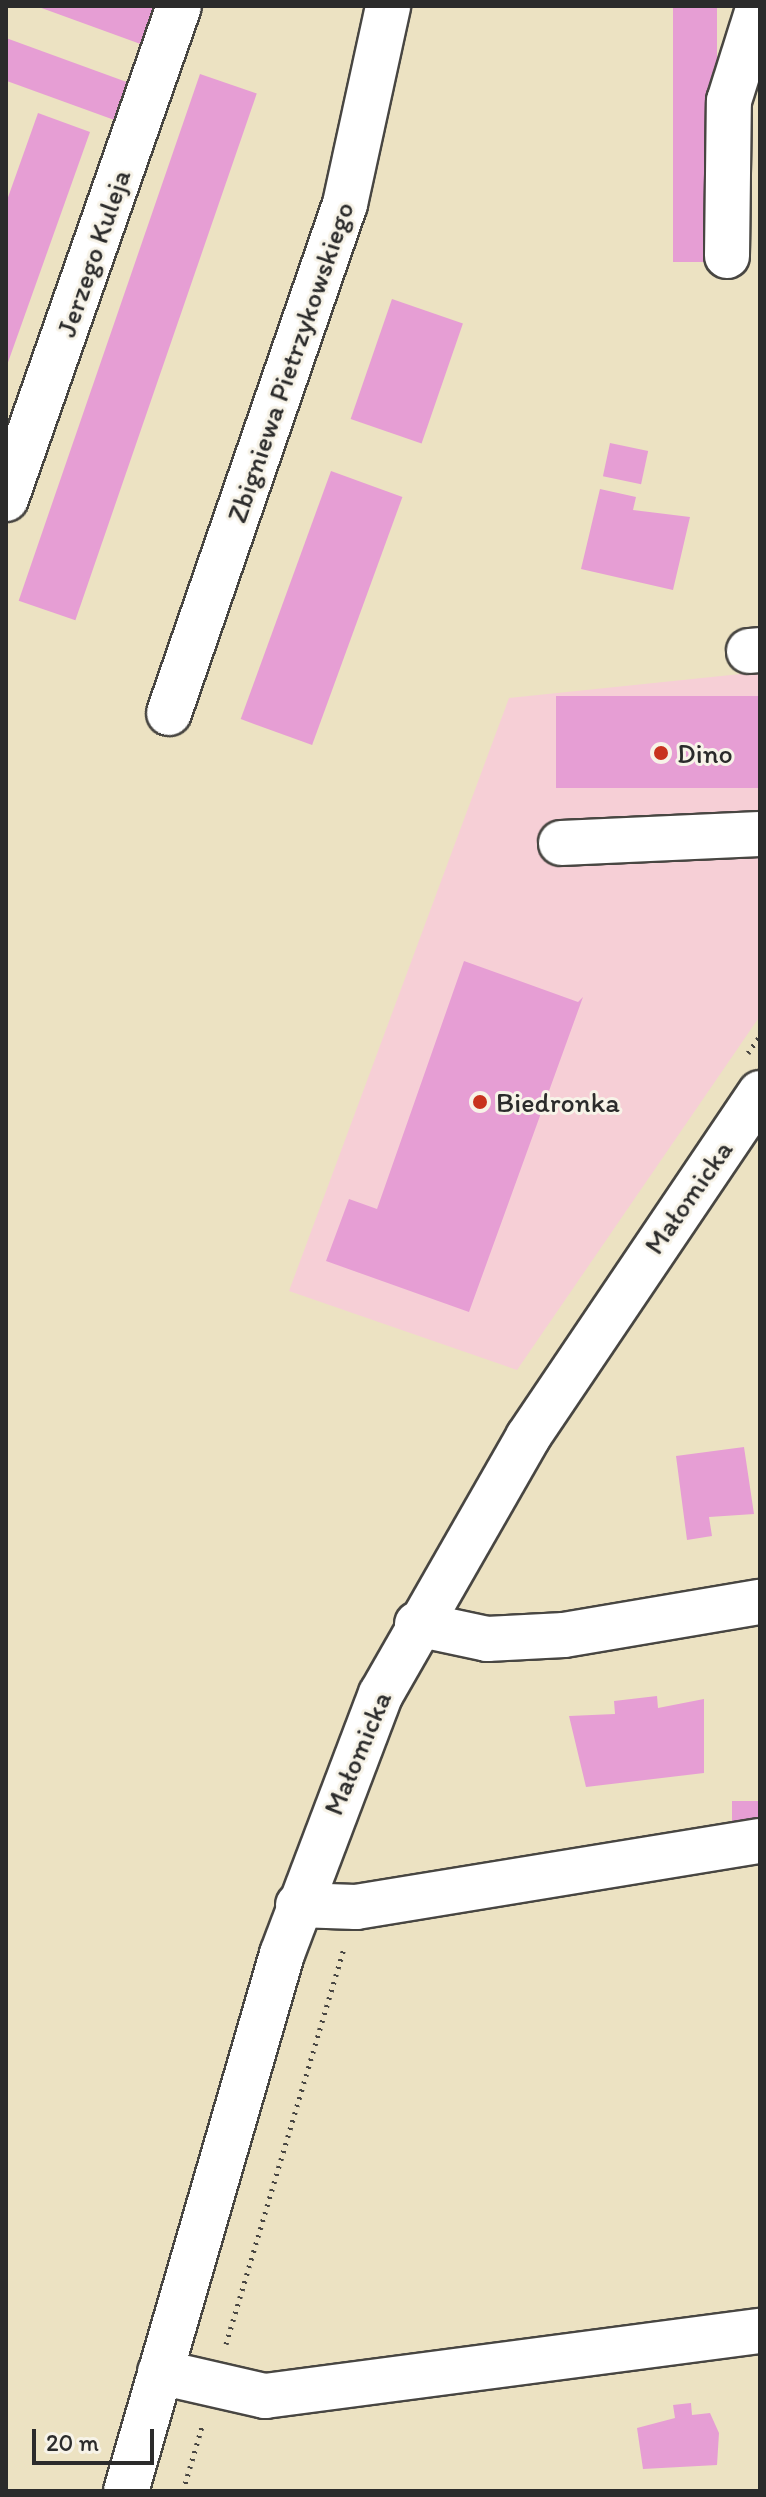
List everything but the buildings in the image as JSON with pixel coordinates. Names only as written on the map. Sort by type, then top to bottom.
[{"type":"street","name":"Jerzego Kuleja","points":[[6,499],[179,6]]},
{"type":"street","name":"Zbigniewa Pietrzykowskiego","points":[[169,713],[345,204],[388,6]]},
{"type":"street","points":[[727,256],[729,101],[759,6]]},
{"type":"street","points":[[561,843],[760,834]]},
{"type":"street","name":"Małomicka","points":[[126,2491],[298,1905],[357,1750],[417,1624],[528,1437],[749,1080]]},
{"type":"street","points":[[417,1624],[446,1635],[537,1637],[760,1602]]},
{"type":"street","points":[[298,1905],[356,1907],[760,1841]]},
{"type":"street","points":[[160,2372],[212,2389],[265,2396],[760,2331]]},
{"type":"path","points":[[749,1080],[760,1036]]},
{"type":"path","points":[[183,2491],[356,1907]]},
{"type":"shaded area","points":[[760,672],[760,1016],[517,1370],[289,1291],[509,698]]},
{"type":"place","name":"Dino","points":[[661,753]]},
{"type":"place","name":"Biedronka","points":[[480,1102]]}]
